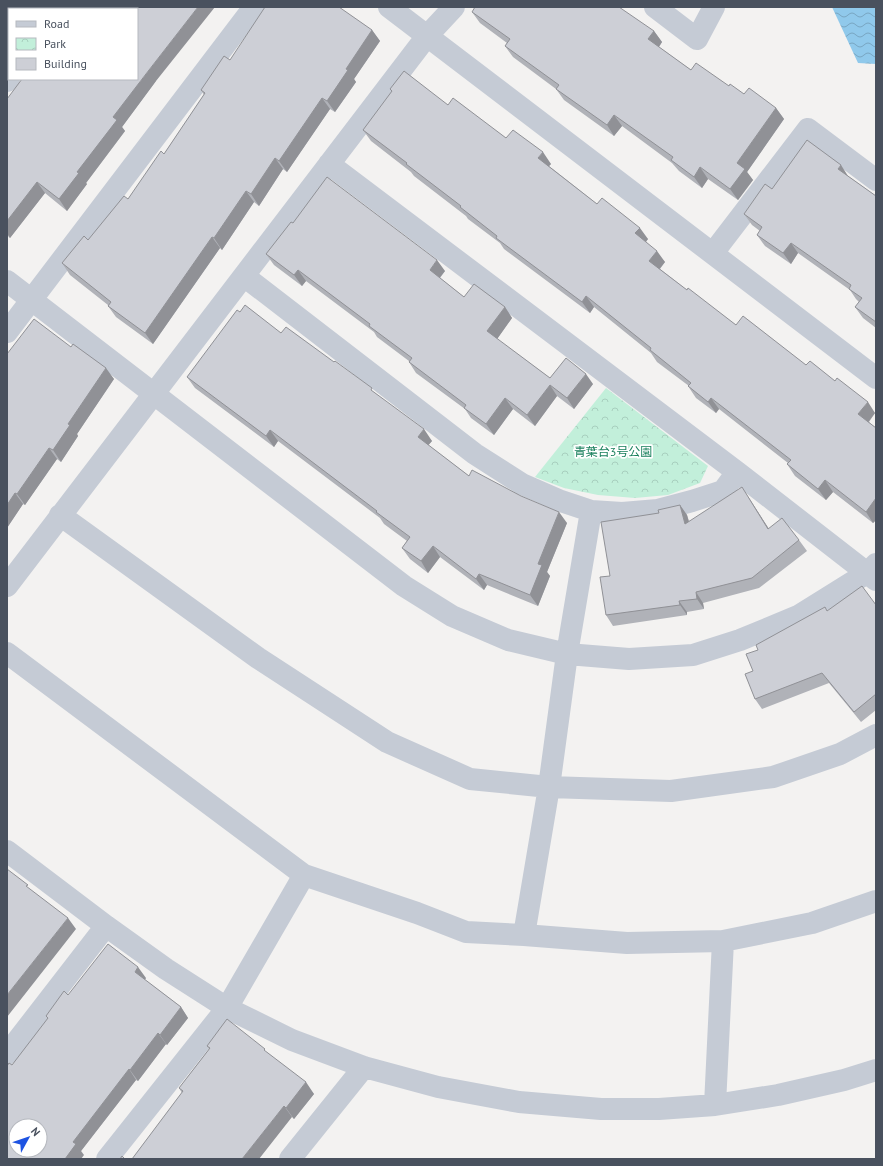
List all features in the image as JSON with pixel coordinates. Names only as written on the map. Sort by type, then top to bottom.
[{"type":"street","points":[[7,332],[254,7]]},
{"type":"street","points":[[389,7],[876,378]]},
{"type":"street","points":[[7,586],[427,36],[454,7]]},
{"type":"street","points":[[655,7],[697,39],[714,7]]},
{"type":"street","points":[[713,253],[808,129],[876,180]]},
{"type":"street","points":[[7,281],[410,590],[452,616],[508,640],[567,654],[629,659],[693,655],[740,640],[798,616],[873,572],[737,472],[329,164]]},
{"type":"street","points":[[244,276],[475,454],[522,484],[561,501],[591,511],[622,513],[658,510],[723,491],[737,472]]},
{"type":"street","points":[[524,935],[549,787],[567,654],[591,511]]},
{"type":"street","points":[[60,515],[258,658],[386,742],[470,779],[549,787],[671,791],[773,777],[840,754],[876,735]]},
{"type":"street","points":[[7,653],[304,875],[416,913],[466,932],[627,943],[723,941],[812,923],[876,900]]},
{"type":"street","points":[[7,851],[106,926],[166,969],[227,1008],[292,1040],[364,1068],[438,1086],[520,1102],[602,1108],[660,1109],[715,1105],[778,1095],[844,1080],[876,1070]]},
{"type":"street","points":[[107,1159],[227,1008],[304,875]]},
{"type":"street","points":[[7,1054],[106,926]]},
{"type":"street","points":[[715,1105],[723,941]]},
{"type":"street","points":[[290,1159],[364,1068]]},
{"type":"green space","name":"青葉台3号公園","points":[[606,388],[708,466],[700,483],[668,495],[635,498],[598,495],[564,488],[535,477]]},
{"type":"water","points":[[832,7],[876,7],[876,64],[858,63]]},
{"type":"building","points":[[198,7],[113,117],[117,120],[77,172],[79,173],[59,199],[37,182],[7,221],[7,99],[21,80],[138,80],[138,8],[62,8]]},
{"type":"building","points":[[265,7],[339,7],[372,30],[327,101],[322,98],[279,161],[275,158],[251,194],[246,191],[145,333],[108,306],[111,302],[62,263],[84,236],[88,240],[124,196],[128,199],[161,151],[164,154],[205,93],[201,90],[224,56],[230,60]]},
{"type":"building","points":[[475,7],[619,7],[654,31],[648,39],[691,70],[696,63],[729,86],[730,84],[744,94],[749,88],[776,108],[737,163],[745,169],[730,189],[700,167],[694,177],[671,160],[673,157],[614,115],[607,125],[556,89],[559,85],[505,46],[510,39],[472,12]]},
{"type":"building","points":[[404,71],[448,105],[453,98],[506,138],[513,130],[543,152],[538,158],[597,204],[602,198],[640,228],[635,233],[657,251],[649,261],[687,290],[688,288],[736,325],[743,316],[806,365],[810,361],[835,381],[837,378],[868,402],[858,414],[876,428],[876,498],[866,512],[825,480],[818,489],[787,464],[791,460],[711,398],[708,402],[688,386],[691,383],[650,350],[651,348],[586,296],[582,302],[496,238],[497,236],[460,207],[461,206],[363,130],[392,91],[390,89]]},
{"type":"building","points":[[807,140],[841,165],[838,169],[876,196],[876,322],[855,307],[862,298],[849,289],[851,285],[791,243],[783,253],[757,235],[762,227],[744,214],[765,184],[772,189]]},
{"type":"building","points":[[327,177],[437,260],[430,270],[464,297],[474,284],[505,307],[487,331],[550,378],[566,358],[586,374],[567,398],[550,385],[527,415],[505,398],[486,424],[464,408],[466,405],[409,362],[412,358],[369,326],[370,324],[298,270],[294,275],[266,254],[291,222],[293,223]]},
{"type":"building","points":[[245,305],[281,333],[286,327],[372,388],[371,390],[424,429],[418,437],[469,476],[472,470],[521,496],[559,512],[538,564],[542,565],[530,595],[479,574],[476,579],[433,546],[421,561],[402,548],[410,537],[376,512],[377,511],[270,430],[266,436],[187,377],[237,310],[240,312]]},
{"type":"building","points":[[34,319],[71,347],[73,344],[106,368],[68,424],[70,425],[53,450],[49,448],[17,494],[15,493],[7,505],[7,354]]},
{"type":"building","points":[[742,487],[768,529],[782,518],[799,540],[752,578],[696,592],[697,599],[679,601],[680,605],[606,615],[600,577],[610,576],[601,522],[659,513],[658,510],[680,505],[685,524]]},
{"type":"building","points":[[862,586],[876,605],[876,694],[854,712],[822,673],[755,699],[745,674],[753,671],[746,654],[758,650],[756,645],[825,607],[827,611]]},
{"type":"building","points":[[7,869],[28,885],[26,886],[68,918],[7,995]]},
{"type":"building","points":[[108,944],[138,967],[135,972],[181,1007],[160,1035],[158,1033],[130,1070],[129,1069],[73,1142],[76,1144],[65,1159],[7,1159],[7,1066],[9,1063],[12,1065],[48,1018],[46,1016],[64,991],[68,995]]},
{"type":"building","points":[[227,1019],[306,1082],[286,1108],[284,1106],[242,1159],[132,1159],[183,1091],[179,1088],[210,1048],[207,1046]]}]
